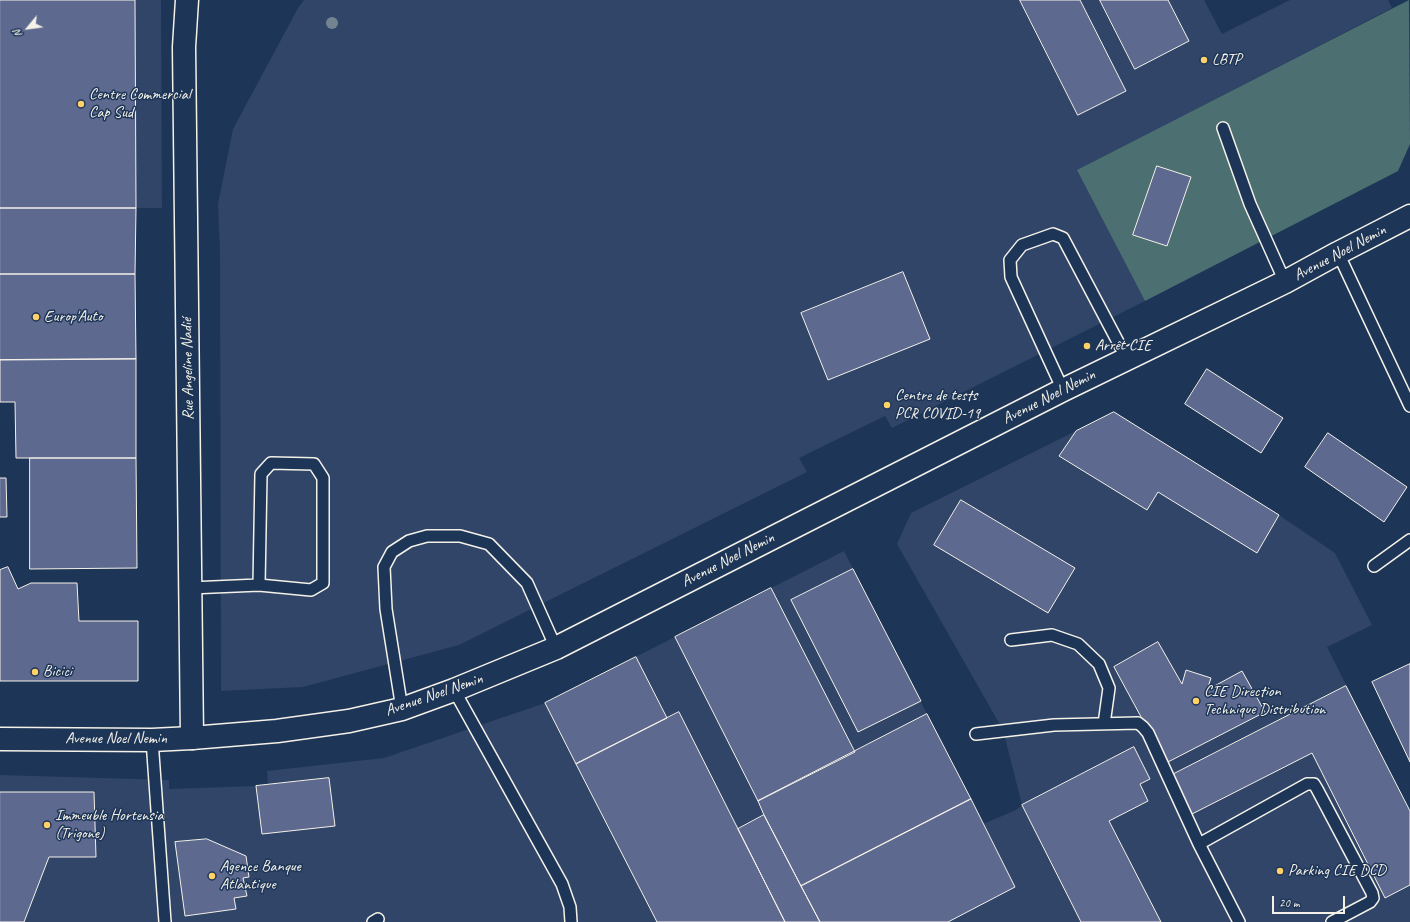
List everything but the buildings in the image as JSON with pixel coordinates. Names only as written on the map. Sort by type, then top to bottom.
[{"type":"street","name":"Rue Angeline Nadié","points":[[187,0],[184,47],[192,738]]},
{"type":"street","name":"Avenue Noel Nemin","points":[[0,739],[152,740],[277,731],[349,721],[402,709],[454,690],[556,648],[1063,390],[1285,282],[1410,216]]},
{"type":"lane","points":[[1223,128],[1250,204],[1285,282]]},
{"type":"lane","points":[[1063,390],[1011,277],[1010,260],[1022,245],[1053,234],[1063,238],[1127,359]]},
{"type":"lane","points":[[1338,253],[1410,406]]},
{"type":"lane","points":[[190,588],[259,585],[311,590],[323,583],[323,478],[314,464],[271,463],[261,474],[259,585]]},
{"type":"lane","points":[[402,709],[386,609],[384,567],[392,552],[409,540],[427,536],[460,536],[489,544],[527,582],[556,648]]},
{"type":"lane","points":[[1374,566],[1410,540]]},
{"type":"lane","points":[[1011,640],[1052,634],[1078,644],[1099,664],[1109,688],[1104,724]]},
{"type":"lane","points":[[454,690],[562,884],[570,907],[571,922]]},
{"type":"lane","points":[[976,734],[1054,725],[1138,723],[1148,733],[1199,844],[1239,922]]},
{"type":"lane","points":[[152,740],[165,922]]},
{"type":"lane","points":[[1199,844],[1308,784],[1314,784],[1372,893],[1373,898],[1370,902],[1332,922]]},
{"type":"shaded area","points":[[0,0],[161,0],[162,208],[136,208]]},
{"type":"shaded area","points":[[304,0],[1204,0],[1222,34],[1290,0],[1388,0],[1392,8],[1078,170],[1145,301],[892,428],[885,416],[799,458],[807,472],[459,645],[303,687],[221,691],[220,251],[218,204],[233,129],[298,8]]},
{"type":"shaded area","points":[[1114,412],[1279,515],[1335,553],[1372,625],[1327,647],[1410,811],[1410,922],[0,922],[0,775],[169,780],[169,789],[256,786],[268,785],[267,771],[384,758],[545,703],[844,551],[983,824],[1016,810],[1022,805],[1003,730],[897,544],[911,513]]},
{"type":"green space","points":[[1409,0],[1410,144],[1398,171],[1145,301],[1077,170]]},
{"type":"place","name":"LBTP","points":[[1204,60]]},
{"type":"place","name":"Centre Commercial Cap Sud","points":[[81,104]]},
{"type":"place","name":"Europ'Auto","points":[[36,317]]},
{"type":"place","name":"Arrêt CIE","points":[[1087,346]]},
{"type":"place","name":"Centre de tests PCR COVID-19","points":[[887,405]]},
{"type":"place","name":"Bicici","points":[[35,672]]},
{"type":"place","name":"CIE Direction Technique Distribution","points":[[1196,701]]},
{"type":"place","name":"Immeuble Hortensia (Trigone)","points":[[47,825]]},
{"type":"place","name":"Parking CIE DCD","points":[[1280,871]]},
{"type":"place","name":"Agence Banque Atlantique","points":[[212,876]]}]
